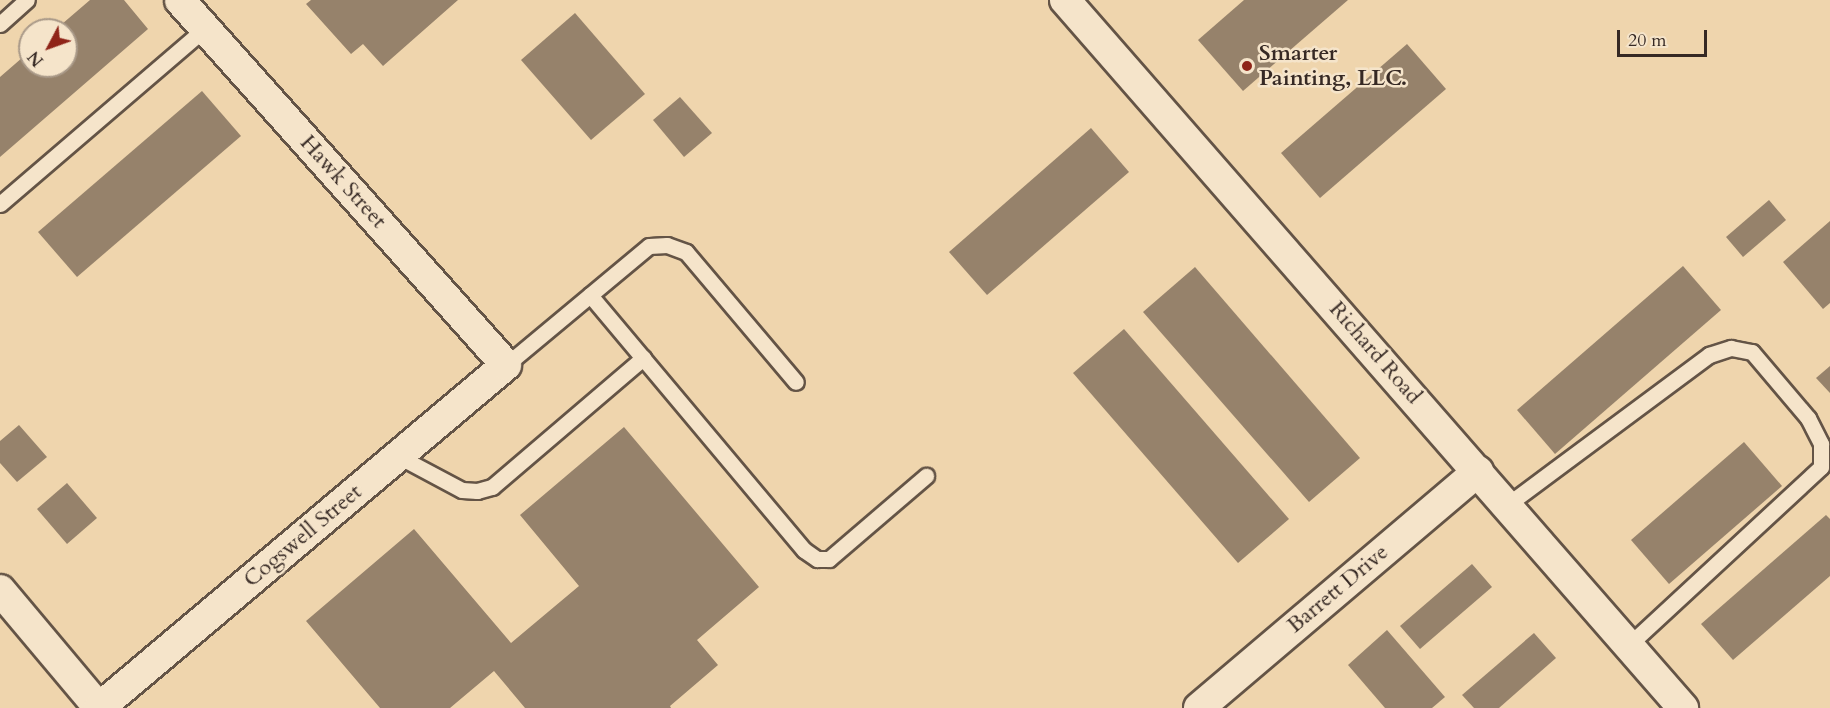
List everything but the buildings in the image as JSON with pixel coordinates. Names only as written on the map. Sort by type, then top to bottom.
[{"type":"street","name":"Hawk Street","points":[[180,0],[506,365]]},
{"type":"street","name":"Richard Road","points":[[1065,0],[1683,708]]},
{"type":"street","name":"Cogswell Street","points":[[99,708],[506,365]]},
{"type":"street","name":"Barrett Drive","points":[[1199,708],[1478,471]]},
{"type":"street","points":[[0,590],[99,708]]},
{"type":"lane","points":[[0,24],[27,0]]},
{"type":"lane","points":[[0,204],[205,28]]},
{"type":"lane","points":[[506,365],[649,246],[667,245],[686,252],[796,382]]},
{"type":"lane","points":[[590,295],[804,550],[817,559],[829,559],[926,476]]},
{"type":"lane","points":[[1507,505],[1709,355],[1731,348],[1752,352],[1808,418],[1821,444],[1821,467],[1830,480]]},
{"type":"lane","points":[[398,456],[462,490],[477,491],[492,487],[643,358]]},
{"type":"lane","points":[[1629,645],[1821,467]]},
{"type":"place","name":"Smarter Painting, LLC.","points":[[1247,66]]}]
